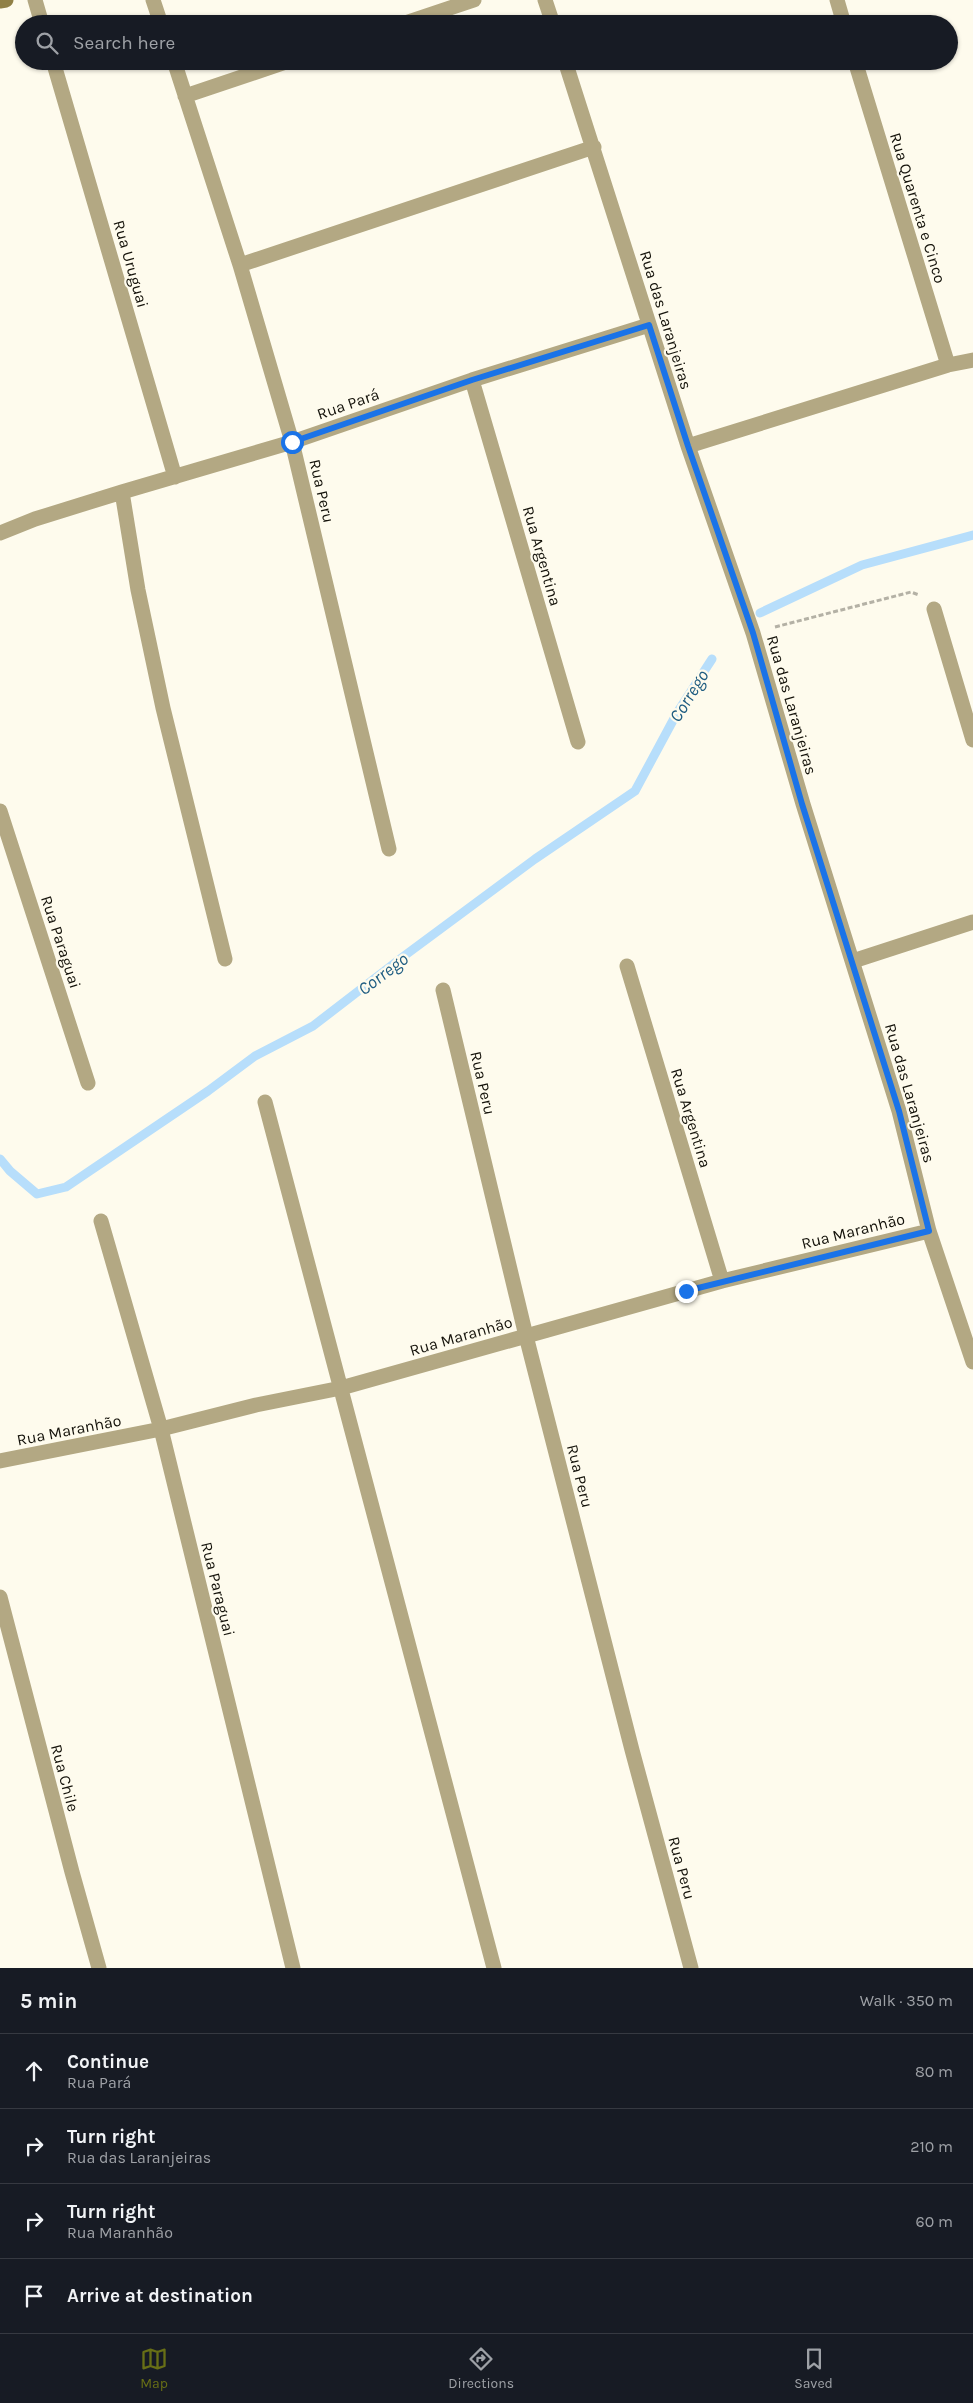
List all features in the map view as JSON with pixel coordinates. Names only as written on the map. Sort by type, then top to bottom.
[{"type":"main road","points":[[0,1],[6,0]]},
{"type":"street","points":[[35,0],[39,15]]},
{"type":"street","points":[[153,0],[158,15]]},
{"type":"street","points":[[429,15],[474,0]]},
{"type":"street","points":[[545,0],[550,15]]},
{"type":"street","points":[[837,0],[841,15]]},
{"type":"street","name":"Rua Uruguai","points":[[56,70],[175,477]]},
{"type":"street","name":"Rua Peru","points":[[177,70],[240,265],[292,442],[389,850]]},
{"type":"street","points":[[185,96],[262,70]]},
{"type":"street","name":"Rua das Laranjeiras","points":[[569,70],[688,446],[753,633],[802,804],[899,1111],[929,1231],[973,1362]]},
{"type":"street","name":"Rua Quarenta e Cinco","points":[[858,70],[948,365]]},
{"type":"street","points":[[240,265],[594,146]]},
{"type":"street","name":"Rua Pará","points":[[0,533],[35,519],[292,442],[472,380],[649,325]]},
{"type":"street","points":[[688,446],[948,365],[973,360]]},
{"type":"street","name":"Rua Argentina","points":[[472,380],[578,742]]},
{"type":"street","points":[[122,492],[138,590],[163,708],[225,959]]},
{"type":"street","points":[[934,609],[973,740]]},
{"type":"street","name":"Rua Paraguai","points":[[0,811],[88,1083]]},
{"type":"street","points":[[853,961],[973,922]]},
{"type":"street","name":"Rua Argentina","points":[[627,966],[722,1281]]},
{"type":"street","name":"Rua Peru","points":[[443,990],[526,1336],[632,1750],[691,1968]]},
{"type":"street","points":[[265,1102],[494,1968]]},
{"type":"street","name":"Rua Paraguai","points":[[100,1221],[161,1429],[293,1968]]},
{"type":"street","name":"Rua Maranhão","points":[[0,1461],[161,1429],[256,1405],[341,1388],[722,1281],[929,1231]]},
{"type":"street","name":"Rua Chile","points":[[0,1597],[99,1968]]},
{"type":"path","points":[[753,633],[911,592],[928,601],[934,609]]},
{"type":"waterway","name":"Corrego","points":[[760,613],[862,565],[973,535]]},
{"type":"waterway","name":"Corrego","points":[[0,1159],[10,1171],[37,1194],[66,1187],[208,1091],[255,1056],[313,1026],[535,859],[635,791],[677,713],[712,659]]},
{"type":"route","points":[[292,442],[472,380],[649,325],[688,446],[753,633],[802,804],[899,1111],[929,1231],[686,1291]]}]
